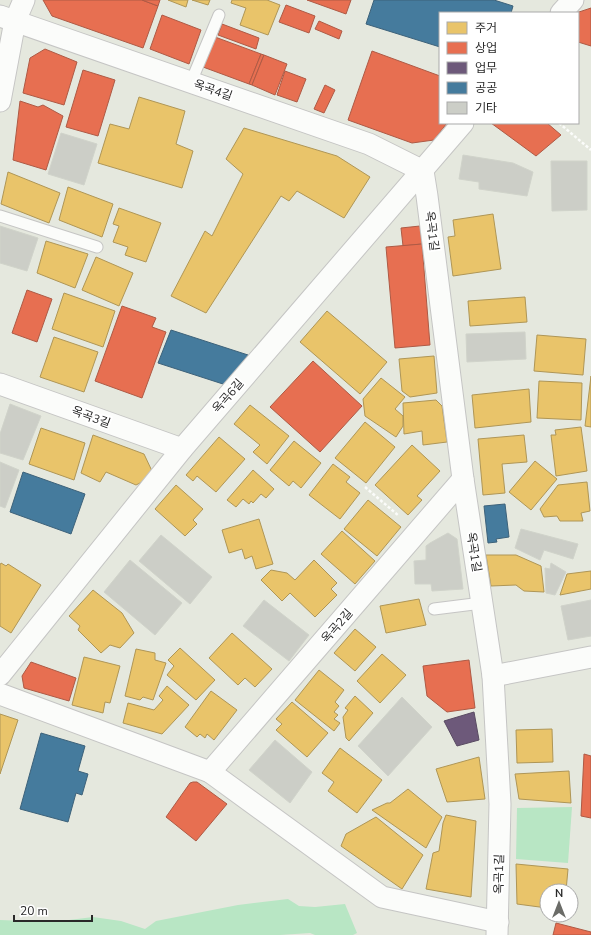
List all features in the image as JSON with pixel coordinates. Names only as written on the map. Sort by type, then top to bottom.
[{"type":"street","points":[[0,101],[8,19],[24,0]]},
{"type":"street","points":[[562,12],[572,0]]},
{"type":"street","name":"옥곡4길","points":[[8,19],[369,144],[423,171]]},
{"type":"street","name":"옥곡6길","points":[[0,674],[182,449],[463,124]]},
{"type":"street","name":"옥곡1길","points":[[423,171],[463,479],[493,676],[500,804],[497,929]]},
{"type":"street","name":"옥곡3길","points":[[0,384],[182,449]]},
{"type":"street","name":"옥곡2길","points":[[210,772],[463,479]]},
{"type":"street","points":[[493,676],[591,657]]},
{"type":"street","points":[[0,694],[210,772],[382,898],[497,929]]},
{"type":"lane","points":[[191,82],[219,15]]},
{"type":"lane","points":[[0,216],[97,247]]},
{"type":"lane","points":[[434,609],[482,603]]},
{"type":"path","points":[[561,124],[591,150]]},
{"type":"path","points":[[365,487],[418,532]]},
{"type":"green space","points":[[572,807],[568,863],[516,859],[517,808]]},
{"type":"green space","points":[[288,899],[299,906],[315,907],[345,904],[357,933],[353,935],[315,935],[310,933],[280,935],[0,935],[0,920],[53,922],[93,917],[121,921],[145,929],[156,921],[238,905]]},
{"type":"building: 주거","points":[[168,0],[188,0],[186,7]]},
{"type":"building: 주거","points":[[192,0],[210,0],[208,5]]},
{"type":"building: 주거","points":[[232,0],[267,0],[280,5],[268,35],[240,25],[246,8],[231,3]]},
{"type":"building: 주거","points":[[139,97],[185,111],[176,144],[193,151],[182,188],[98,163],[110,124],[129,129]]},
{"type":"building: 주거","points":[[244,128],[337,156],[370,177],[344,218],[297,191],[289,201],[281,196],[206,313],[171,296],[205,231],[212,236],[243,174],[226,159]]},
{"type":"building: 주거","points":[[8,172],[60,193],[49,223],[1,204]]},
{"type":"building: 주거","points":[[68,187],[113,204],[102,237],[59,220]]},
{"type":"building: 주거","points":[[119,208],[161,223],[146,262],[125,255],[128,247],[113,242],[119,226],[113,224]]},
{"type":"building: 주거","points":[[493,214],[501,269],[453,276],[448,237],[455,236],[453,220]]},
{"type":"building: 주거","points":[[46,241],[88,254],[75,288],[37,273]]},
{"type":"building: 주거","points":[[96,257],[133,273],[119,306],[82,290]]},
{"type":"building: 주거","points":[[64,293],[115,311],[103,347],[52,329]]},
{"type":"building: 주거","points":[[525,297],[527,322],[470,326],[468,301]]},
{"type":"building: 주거","points":[[327,311],[387,362],[360,394],[300,342]]},
{"type":"building: 주거","points":[[537,335],[586,339],[583,375],[534,371]]},
{"type":"building: 주거","points":[[54,337],[98,352],[84,392],[40,377]]},
{"type":"building: 주거","points":[[434,356],[437,393],[410,397],[402,391],[399,359]]},
{"type":"building: 주거","points":[[591,376],[591,427],[585,426]]},
{"type":"building: 주거","points":[[381,378],[405,397],[395,409],[403,416],[403,426],[396,437],[365,416],[363,399]]},
{"type":"building: 주거","points":[[539,381],[582,383],[581,420],[537,418]]},
{"type":"building: 주거","points":[[529,389],[531,422],[475,428],[472,395]]},
{"type":"building: 주거","points":[[436,400],[442,406],[447,442],[423,445],[422,431],[404,434],[403,403]]},
{"type":"building: 주거","points":[[250,405],[289,436],[267,464],[253,452],[260,445],[234,424]]},
{"type":"building: 주거","points":[[365,422],[395,447],[366,483],[335,458]]},
{"type":"building: 주거","points":[[581,427],[587,471],[556,476],[551,435],[556,435],[555,430]]},
{"type":"building: 주거","points":[[41,428],[85,443],[74,480],[29,464]]},
{"type":"building: 주거","points":[[93,435],[144,454],[152,471],[142,482],[136,485],[106,472],[100,482],[81,473]]},
{"type":"building: 주거","points":[[524,435],[527,462],[502,464],[505,493],[483,495],[478,439]]},
{"type":"building: 주거","points":[[219,437],[245,459],[216,492],[197,476],[193,481],[186,475]]},
{"type":"building: 주거","points":[[294,441],[321,463],[301,488],[293,481],[289,486],[270,470]]},
{"type":"building: 주거","points":[[412,445],[440,471],[417,496],[422,500],[408,515],[375,485]]},
{"type":"building: 주거","points":[[535,461],[557,479],[531,510],[509,492]]},
{"type":"building: 주거","points":[[333,464],[350,477],[346,482],[360,493],[340,519],[309,495]]},
{"type":"building: 주거","points":[[253,470],[274,489],[266,498],[261,494],[253,503],[251,501],[249,504],[243,499],[236,507],[227,500]]},
{"type":"building: 주거","points":[[587,482],[590,511],[581,513],[583,521],[560,521],[557,516],[544,517],[540,509],[558,485]]},
{"type":"building: 주거","points":[[176,485],[203,509],[193,520],[197,524],[185,536],[155,509]]},
{"type":"building: 주거","points":[[368,500],[401,527],[377,556],[344,529]]},
{"type":"building: 주거","points":[[259,519],[273,564],[256,569],[252,556],[245,559],[242,549],[229,553],[222,530]]},
{"type":"building: 주거","points":[[342,531],[375,561],[355,584],[321,554]]},
{"type":"building: 주거","points":[[486,555],[516,555],[541,566],[544,592],[524,591],[516,585],[491,586]]},
{"type":"building: 주거","points":[[314,560],[337,583],[331,589],[337,595],[315,617],[290,593],[282,601],[261,580],[271,570],[287,573],[295,580]]},
{"type":"building: 주거","points":[[1,563],[6,566],[8,564],[41,585],[11,633],[0,626]]},
{"type":"building: 주거","points":[[591,571],[591,589],[560,595],[567,574]]},
{"type":"building: 주거","points":[[93,590],[122,613],[134,633],[120,648],[110,645],[101,653],[78,630],[80,626],[69,616]]},
{"type":"building: 주거","points":[[419,599],[426,625],[386,633],[380,606]]},
{"type":"building: 주거","points":[[355,629],[376,647],[355,671],[334,653]]},
{"type":"building: 주거","points":[[232,633],[272,669],[255,687],[245,678],[238,685],[209,658]]},
{"type":"building: 주거","points":[[180,648],[215,680],[196,700],[167,675],[174,666],[168,660]]},
{"type":"building: 주거","points":[[136,649],[155,653],[155,660],[166,663],[153,700],[143,697],[140,700],[125,696]]},
{"type":"building: 주거","points":[[382,654],[406,675],[380,703],[357,681]]},
{"type":"building: 주거","points":[[84,657],[120,666],[110,703],[105,702],[103,713],[72,705]]},
{"type":"building: 주거","points":[[319,670],[344,690],[335,702],[339,706],[334,712],[338,715],[334,719],[340,723],[334,731],[295,700]]},
{"type":"building: 주거","points":[[167,686],[189,705],[162,734],[123,723],[128,703],[154,710],[163,700],[159,696]]},
{"type":"building: 주거","points":[[211,691],[237,710],[214,740],[207,734],[205,738],[200,734],[197,737],[185,727]]},
{"type":"building: 주거","points":[[355,696],[373,713],[349,741],[346,738],[343,717],[348,710],[345,708]]},
{"type":"building: 주거","points":[[292,702],[328,733],[307,757],[276,730],[282,724],[276,719]]},
{"type":"building: 주거","points":[[0,714],[18,720],[0,774]]},
{"type":"building: 주거","points":[[552,729],[553,762],[517,763],[516,730]]},
{"type":"building: 주거","points":[[340,748],[382,780],[357,813],[328,791],[334,782],[322,773]]},
{"type":"building: 주거","points":[[479,757],[485,799],[447,802],[436,769]]},
{"type":"building: 주거","points":[[569,771],[571,803],[519,799],[515,774]]},
{"type":"building: 주거","points":[[408,789],[442,817],[426,848],[372,810],[390,803]]},
{"type":"building: 주거","points":[[446,815],[476,821],[471,897],[426,889],[433,853],[439,851],[443,823]]},
{"type":"building: 주거","points":[[376,817],[423,855],[402,889],[341,846],[346,834]]},
{"type":"building: 주거","points":[[516,864],[568,869],[567,883],[539,883],[539,907],[517,904]]},
{"type":"building: 상업","points":[[43,0],[142,0],[158,6],[143,48],[52,16]]},
{"type":"building: 상업","points":[[142,0],[160,0],[158,6]]},
{"type":"building: 상업","points":[[307,0],[351,0],[346,14]]},
{"type":"building: 상업","points":[[286,5],[315,16],[309,33],[279,22]]},
{"type":"building: 상업","points":[[591,8],[591,46],[579,42],[579,12]]},
{"type":"building: 상업","points":[[162,15],[201,30],[189,64],[150,49]]},
{"type":"building: 상업","points":[[319,21],[342,31],[339,39],[315,29]]},
{"type":"building: 상업","points":[[222,24],[259,38],[256,49],[218,35]]},
{"type":"building: 상업","points":[[215,37],[261,54],[249,84],[203,67]]},
{"type":"building: 상업","points":[[45,49],[77,62],[64,105],[23,93],[30,58]]},
{"type":"building: 상업","points":[[372,51],[439,76],[439,124],[446,124],[434,140],[412,143],[348,120]]},
{"type":"building: 상업","points":[[261,54],[264,55],[252,85],[249,84]]},
{"type":"building: 상업","points":[[264,55],[287,64],[275,95],[252,85]]},
{"type":"building: 상업","points":[[83,70],[115,80],[98,136],[66,127]]},
{"type":"building: 상업","points":[[285,71],[306,79],[297,102],[277,95]]},
{"type":"building: 상업","points":[[325,85],[335,90],[324,113],[314,109]]},
{"type":"building: 상업","points":[[20,101],[38,107],[43,105],[63,116],[46,170],[13,160]]},
{"type":"building: 상업","points":[[492,124],[548,124],[561,135],[536,156]]},
{"type":"building: 상업","points":[[420,226],[422,244],[403,246],[401,228]]},
{"type":"building: 상업","points":[[422,244],[430,345],[395,348],[386,247]]},
{"type":"building: 상업","points":[[27,290],[52,299],[37,342],[12,333]]},
{"type":"building: 상업","points":[[122,306],[156,318],[152,327],[166,332],[142,398],[95,381]]},
{"type":"building: 상업","points":[[313,361],[362,406],[320,452],[270,407]]},
{"type":"building: 상업","points":[[469,660],[475,708],[447,712],[427,696],[423,666]]},
{"type":"building: 상업","points":[[31,662],[76,678],[69,701],[24,688],[22,676]]},
{"type":"building: 상업","points":[[584,754],[591,756],[591,818],[581,816]]},
{"type":"building: 상업","points":[[197,782],[227,804],[196,841],[166,817],[190,783]]},
{"type":"building: 상업","points":[[556,923],[591,932],[591,935],[553,935]]},
{"type":"building: 업무","points":[[474,712],[479,740],[457,746],[444,721]]},
{"type":"building: 공공","points":[[374,0],[494,0],[513,6],[511,12],[439,12],[439,47],[366,24]]},
{"type":"building: 공공","points":[[171,330],[248,355],[226,385],[158,363]]},
{"type":"building: 공공","points":[[23,472],[85,494],[71,534],[10,512]]},
{"type":"building: 공공","points":[[505,504],[509,537],[496,539],[497,542],[488,543],[484,506]]},
{"type":"building: 공공","points":[[41,733],[85,746],[78,771],[88,774],[82,795],[76,793],[68,822],[20,809]]},
{"type":"building: 기타","points":[[61,133],[97,144],[84,185],[48,174]]},
{"type":"building: 기타","points":[[463,155],[513,163],[533,172],[527,196],[479,189],[479,182],[459,179]]},
{"type":"building: 기타","points":[[551,161],[587,161],[587,210],[552,211]]},
{"type":"building: 기타","points":[[0,226],[38,238],[27,271],[0,263]]},
{"type":"building: 기타","points":[[525,332],[526,359],[467,362],[466,334]]},
{"type":"building: 기타","points":[[10,404],[41,416],[23,460],[0,453],[0,434]]},
{"type":"building: 기타","points":[[0,462],[19,470],[5,508],[0,506]]},
{"type":"building: 기타","points":[[521,529],[578,544],[573,559],[544,550],[540,560],[515,548]]},
{"type":"building: 기타","points":[[448,533],[457,539],[463,589],[432,591],[431,584],[415,584],[414,561],[426,560],[426,546]]},
{"type":"building: 기타","points":[[161,535],[212,577],[190,604],[139,561]]},
{"type":"building: 기타","points":[[130,560],[182,603],[155,635],[104,592]]},
{"type":"building: 기타","points":[[551,563],[566,572],[555,595],[546,593],[545,568],[550,569]]},
{"type":"building: 기타","points":[[264,600],[309,635],[289,661],[243,626]]},
{"type":"building: 기타","points":[[591,600],[591,636],[568,640],[561,606]]},
{"type":"building: 기타","points":[[402,697],[432,727],[388,776],[358,746]]},
{"type":"building: 기타","points":[[275,740],[312,772],[290,803],[249,770]]}]
